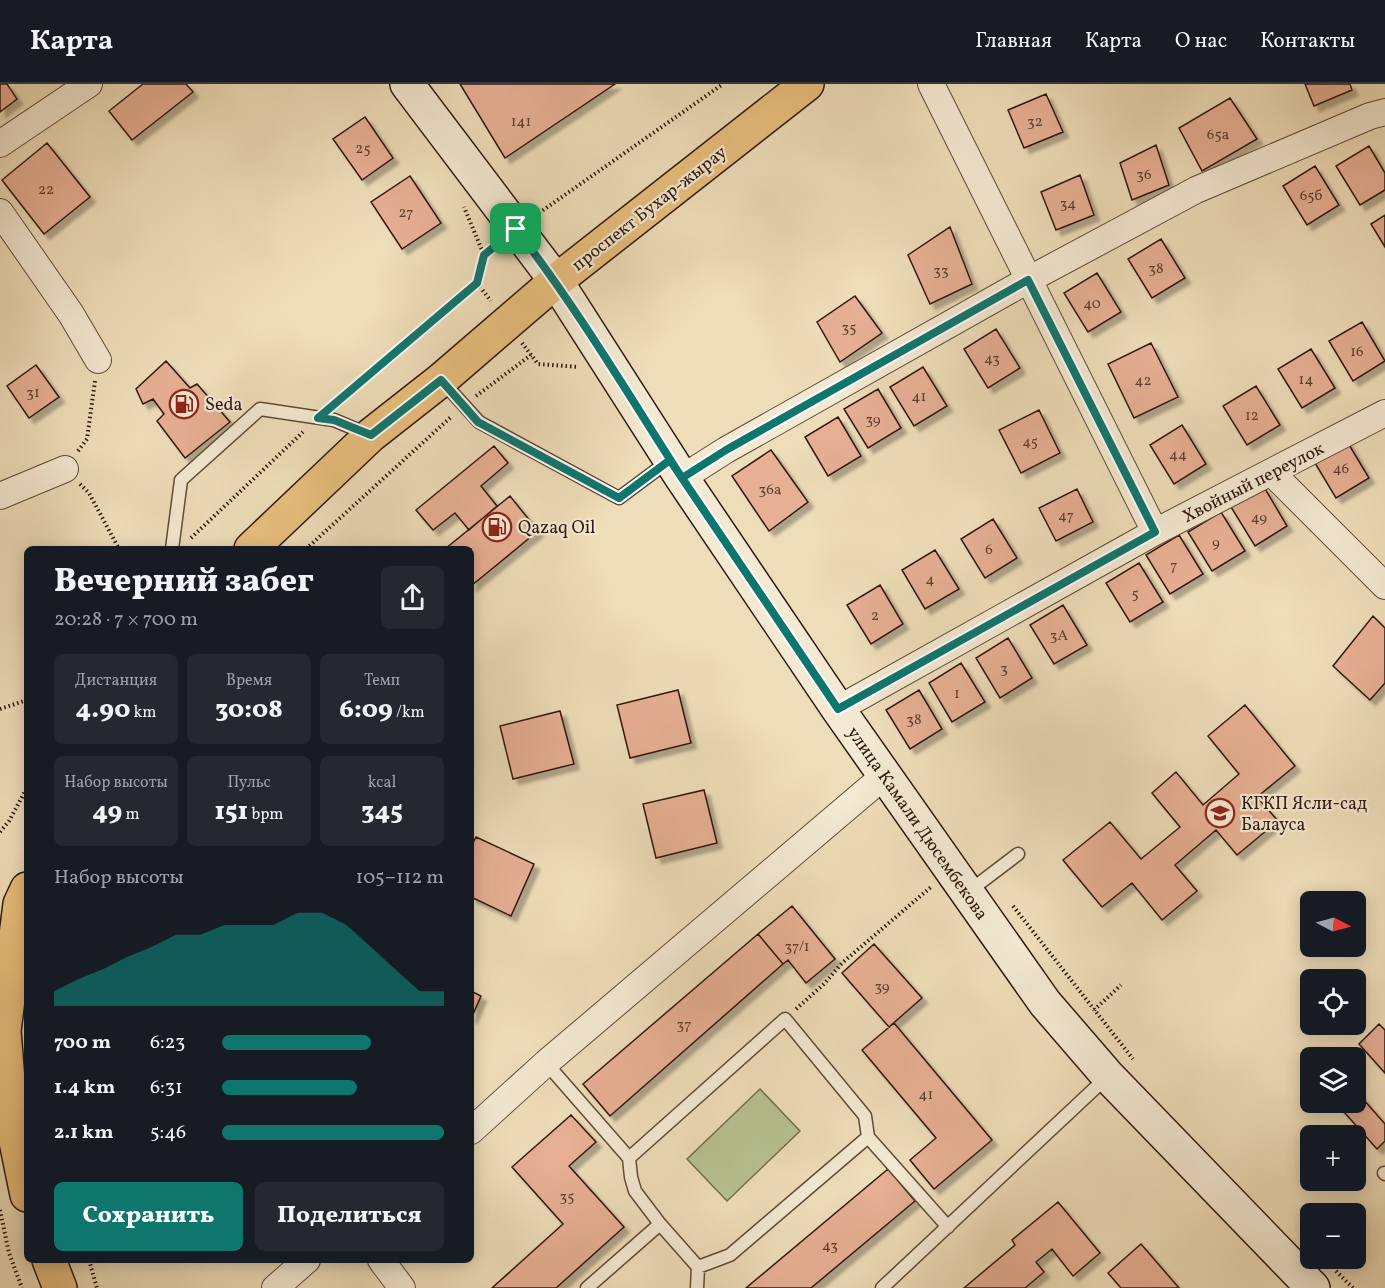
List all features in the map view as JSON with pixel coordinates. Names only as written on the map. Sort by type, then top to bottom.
[{"type":"main road","name":"улица Камали Дюсембекова","points":[[407,84],[556,281],[676,469],[884,776],[969,879],[1045,1003],[1123,1071],[1314,1288]]},
{"type":"main road","name":"проспект Бухар-жырау","points":[[254,546],[371,435],[441,380],[556,281],[807,84]]},
{"type":"main road","points":[[16,900],[4,1031],[11,1117],[24,1180]]},
{"type":"main road","points":[[50,1263],[60,1288]]},
{"type":"street","points":[[931,84],[1155,532]]},
{"type":"street","points":[[0,144],[83,86]]},
{"type":"street","points":[[676,469],[726,450],[1028,280],[1196,190],[1370,116],[1385,112]]},
{"type":"street","points":[[0,212],[71,314],[98,360]]},
{"type":"street","name":"Хвойный переулок","points":[[838,709],[1155,532],[1385,413]]},
{"type":"street","points":[[0,496],[65,470]]},
{"type":"street","points":[[1271,472],[1385,586]]},
{"type":"street","points":[[474,1128],[546,1063],[884,776]]},
{"type":"street","points":[[275,1288],[304,1263]]},
{"type":"street","points":[[383,1263],[402,1288]]},
{"type":"lane","points":[[441,380],[478,422],[619,498],[676,469]]},
{"type":"lane","points":[[172,546],[181,480],[260,410],[334,420],[371,435]]},
{"type":"lane","points":[[969,879],[1018,854]]},
{"type":"lane","points":[[629,1158],[784,1019],[865,1116],[868,1137],[948,1227]]},
{"type":"lane","points":[[546,1063],[629,1158],[635,1191],[660,1224],[698,1267],[697,1288]]},
{"type":"lane","points":[[882,1288],[1123,1071]]},
{"type":"lane","points":[[698,1267],[730,1255],[868,1137]]},
{"type":"lane","points":[[587,1288],[660,1224]]},
{"type":"path","points":[[484,255],[516,229],[723,84]]},
{"type":"path","points":[[189,541],[318,418],[477,283],[484,255],[460,197]]},
{"type":"path","points":[[309,546],[464,406],[531,354]]},
{"type":"path","points":[[98,360],[87,439],[65,470],[89,493],[117,546]]},
{"type":"path","points":[[0,709],[24,701]]},
{"type":"path","points":[[0,831],[9,821],[24,794]]},
{"type":"path","points":[[784,1019],[824,984],[842,963],[969,879],[1094,1010],[1123,1071]]},
{"type":"path","points":[[1094,1010],[1121,985]]},
{"type":"path","points":[[0,1210],[9,1253],[22,1288]]},
{"type":"path","points":[[90,1263],[98,1288]]},
{"type":"green space","points":[[760,1089],[800,1131],[727,1201],[687,1159]]},
{"type":"building","points":[[0,84],[7,84],[17,99],[0,112]]},
{"type":"building","points":[[143,84],[186,84],[193,92],[132,140],[109,111]]},
{"type":"building","points":[[460,84],[615,84],[505,158]]},
{"type":"building","points":[[1305,84],[1350,84],[1352,90],[1314,106]]},
{"type":"building","points":[[1046,94],[1063,132],[1024,148],[1008,110]]},
{"type":"building","points":[[1230,98],[1257,139],[1202,171],[1179,128]]},
{"type":"building","points":[[365,117],[393,158],[362,180],[333,139]]},
{"type":"building","points":[[47,143],[90,197],[44,234],[2,180]]},
{"type":"building","points":[[1156,145],[1169,185],[1132,200],[1120,163]]},
{"type":"building","points":[[1369,146],[1385,173],[1385,190],[1360,205],[1336,166]]},
{"type":"building","points":[[1315,166],[1339,205],[1307,225],[1283,186]]},
{"type":"building","points":[[1080,175],[1094,215],[1056,230],[1041,192]]},
{"type":"building","points":[[410,176],[441,223],[402,249],[371,202]]},
{"type":"building","points":[[1385,215],[1385,247],[1371,224]]},
{"type":"building","points":[[950,227],[972,284],[930,304],[908,255]]},
{"type":"building","points":[[1161,239],[1185,278],[1152,298],[1128,259]]},
{"type":"building","points":[[1097,273],[1121,312],[1088,332],[1064,293]]},
{"type":"building","points":[[855,296],[882,333],[840,362],[817,322]]},
{"type":"building","points":[[1362,322],[1385,361],[1353,381],[1329,341]]},
{"type":"building","points":[[996,329],[1020,368],[988,388],[964,349]]},
{"type":"building","points":[[1151,343],[1178,397],[1134,418],[1108,364]]},
{"type":"building","points":[[1311,349],[1335,388],[1302,408],[1278,369]]},
{"type":"building","points":[[166,361],[190,388],[197,384],[230,422],[185,458],[157,421],[164,414],[153,399],[143,404],[136,389]]},
{"type":"building","points":[[36,365],[59,397],[29,418],[7,386]]},
{"type":"building","points":[[923,367],[947,406],[914,426],[890,387]]},
{"type":"building","points":[[1256,386],[1280,425],[1247,445],[1223,406]]},
{"type":"building","points":[[878,389],[901,428],[868,448],[844,409]]},
{"type":"building","points":[[1039,410],[1060,453],[1021,473],[999,430]]},
{"type":"building","points":[[838,417],[861,456],[828,476],[805,437]]},
{"type":"building","points":[[1182,425],[1206,464],[1174,484],[1150,445]]},
{"type":"building","points":[[1345,438],[1369,478],[1336,498],[1312,458]]},
{"type":"building","points":[[494,446],[508,463],[481,486],[497,506],[469,530],[455,513],[433,530],[416,510]]},
{"type":"building","points":[[771,450],[808,502],[769,531],[732,476]]},
{"type":"building","points":[[1264,487],[1287,526],[1255,546],[1231,507]]},
{"type":"building","points":[[1077,489],[1093,522],[1056,541],[1039,508]]},
{"type":"building","points":[[510,496],[538,531],[474,584],[474,546],[449,546]]},
{"type":"building","points":[[1221,512],[1245,551],[1212,571],[1188,532]]},
{"type":"building","points":[[993,519],[1017,558],[985,578],[961,539]]},
{"type":"building","points":[[1179,535],[1203,574],[1170,594],[1146,555]]},
{"type":"building","points":[[935,550],[959,589],[925,609],[902,570]]},
{"type":"building","points":[[1139,563],[1163,602],[1130,622],[1106,583]]},
{"type":"building","points":[[880,585],[903,624],[871,644],[847,605]]},
{"type":"building","points":[[1063,605],[1087,645],[1054,664],[1030,625]]},
{"type":"building","points":[[1373,616],[1385,628],[1385,683],[1370,700],[1333,666]]},
{"type":"building","points":[[1008,638],[1032,678],[1000,698],[976,658]]},
{"type":"building","points":[[961,663],[985,702],[952,722],[929,683]]},
{"type":"building","points":[[678,690],[691,743],[630,758],[617,705]]},
{"type":"building","points":[[919,690],[942,729],[910,749],[886,710]]},
{"type":"building","name":"КГКП Ясли-сад Балауса","points":[[1245,705],[1295,766],[1257,797],[1278,821],[1237,855],[1216,830],[1175,865],[1197,891],[1162,920],[1132,883],[1102,907],[1063,860],[1110,822],[1141,859],[1180,827],[1152,793],[1176,772],[1203,805],[1239,774],[1208,736]]},
{"type":"building","points":[[560,711],[574,764],[513,779],[500,726]]},
{"type":"building","points":[[704,790],[717,843],[656,858],[643,804]]},
{"type":"building","points":[[476,837],[534,864],[511,916],[474,898],[474,841]]},
{"type":"building","points":[[792,906],[835,959],[806,983],[788,960],[783,964],[758,934]]},
{"type":"building","points":[[758,934],[783,964],[610,1116],[583,1084]]},
{"type":"building","points":[[874,944],[922,998],[889,1027],[842,973]]},
{"type":"building","points":[[474,992],[481,996],[474,1012]]},
{"type":"building","points":[[894,1023],[992,1140],[934,1189],[910,1160],[936,1138],[862,1050]]},
{"type":"building","points":[[1379,1024],[1385,1030],[1385,1073],[1366,1052],[1366,1047],[1359,1044]]},
{"type":"building","points":[[1366,1102],[1385,1124],[1385,1141],[1377,1149],[1366,1137],[1366,1125],[1356,1125],[1345,1113],[1366,1113]]},
{"type":"building","points":[[571,1115],[596,1142],[569,1166],[624,1227],[556,1288],[492,1288],[563,1224],[512,1167]]},
{"type":"building","points":[[888,1169],[915,1201],[811,1288],[746,1288]]},
{"type":"building","points":[[1058,1202],[1100,1253],[1073,1276],[1052,1249],[1036,1262],[1044,1272],[1025,1288],[964,1288],[1015,1245],[1012,1240]]},
{"type":"building","points":[[1141,1244],[1179,1288],[1121,1288],[1108,1273]]},
{"type":"place","name":"Seda","points":[[184,404]]},
{"type":"place","name":"Qazaq Oil","points":[[497,527]]},
{"type":"place","name":"КГКП Ясли-сад Балауса","points":[[1220,813]]},
{"type":"route","points":[[516,229],[484,255],[477,283],[318,418],[334,420],[371,435],[441,380],[478,422],[619,498],[670,460],[682,478],[726,450],[1028,280],[1155,532],[838,709],[682,478],[670,460],[556,281],[516,229]]}]
